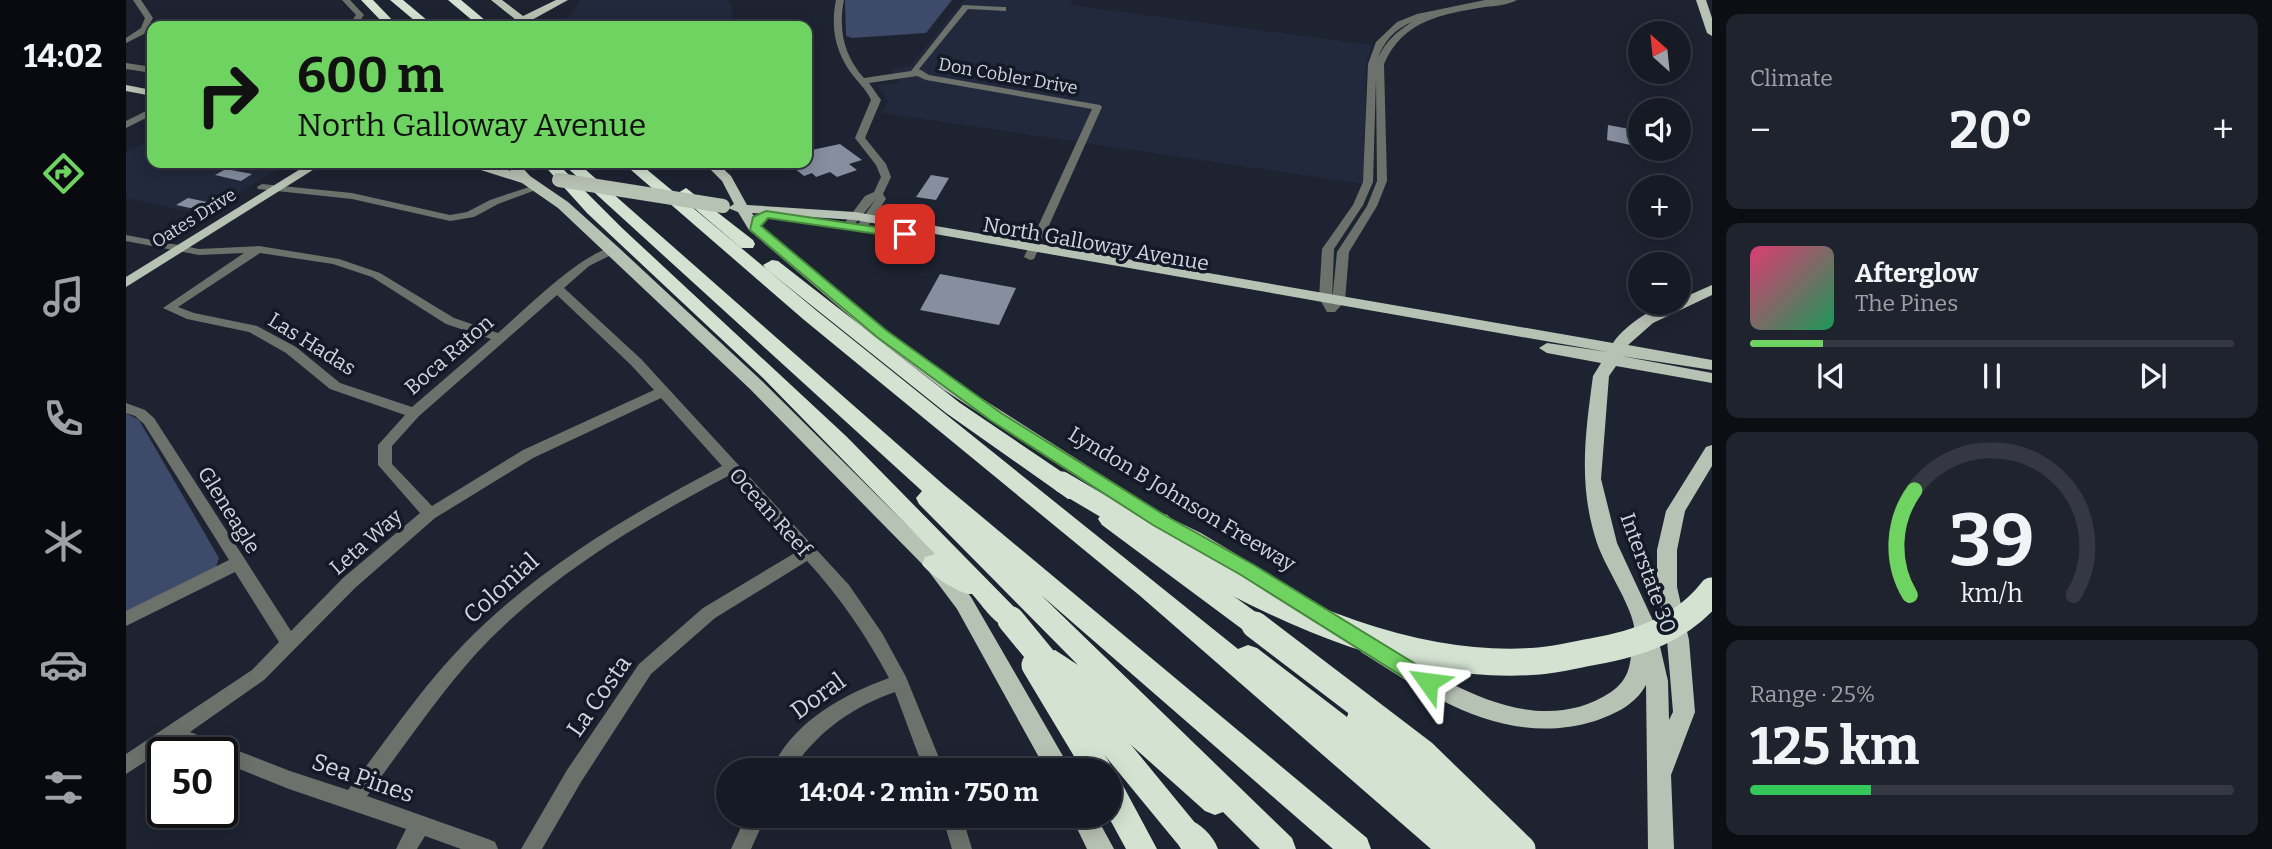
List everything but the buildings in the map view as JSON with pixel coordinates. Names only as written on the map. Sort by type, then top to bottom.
[{"type":"highway","points":[[367,0],[387,21]]},
{"type":"highway","points":[[397,0],[422,21]]},
{"type":"highway","points":[[454,0],[480,21]]},
{"type":"highway","points":[[555,168],[589,206],[805,407],[911,513],[1038,650],[1153,795],[1203,849]]},
{"type":"highway","points":[[636,168],[800,307],[1148,588],[1454,849]]},
{"type":"highway","points":[[655,168],[953,408],[1062,482],[1382,720],[1452,780],[1522,849]]},
{"type":"highway","points":[[546,179],[905,464],[1356,849]]},
{"type":"highway","points":[[905,464],[930,503],[1083,650],[1281,849]]},
{"type":"highway","points":[[1062,482],[1217,573],[1275,602],[1375,641],[1445,658],[1483,662],[1536,661],[1606,650],[1665,631],[1694,611],[1712,591]]},
{"type":"highway","points":[[1160,521],[1216,570],[1305,671],[1508,849]]},
{"type":"highway","points":[[934,564],[953,573],[991,609],[1144,736],[1269,849]]},
{"type":"highway","points":[[1148,588],[1215,631],[1495,849]]},
{"type":"highway","points":[[1004,614],[1091,758]]},
{"type":"highway","points":[[1122,812],[1142,849]]},
{"type":"main road","points":[[496,0],[522,19],[558,3]]},
{"type":"main road","points":[[1701,0],[1712,33]]},
{"type":"main road","points":[[126,88],[147,92]]},
{"type":"main road","points":[[126,98],[147,102]]},
{"type":"main road","name":"Oates Drive","points":[[126,284],[173,248],[293,168]]},
{"type":"main road","name":"Oates Drive","points":[[126,271],[173,248],[310,168]]},
{"type":"main road","name":"North Galloway Avenue","points":[[495,168],[743,214],[859,222],[1446,324],[1610,362],[1710,374]]},
{"type":"main road","name":"North Galloway Avenue","points":[[513,168],[546,179],[743,214],[859,222]]},
{"type":"main road","name":"Lyndon B Johnson Freeway","points":[[716,168],[734,184],[743,214],[866,321],[950,386],[1160,521],[1226,557],[1447,694],[1482,709],[1520,718],[1553,720],[1585,716],[1627,693],[1639,677],[1644,625]]},
{"type":"main road","points":[[546,179],[613,250],[756,385],[934,564],[964,603],[1052,758]]},
{"type":"main road","points":[[1710,374],[1632,374],[1610,362],[1634,328],[1712,289]]},
{"type":"main road","name":"Interstate 30","points":[[1610,362],[1591,479],[1607,543],[1644,625],[1657,681],[1661,849]]},
{"type":"main road","points":[[1660,775],[1684,712],[1678,640],[1667,587],[1667,550],[1676,511],[1712,451]]},
{"type":"main road","points":[[1090,828],[1101,849]]},
{"type":"street","points":[[137,0],[149,18],[147,21]]},
{"type":"street","points":[[346,0],[359,15],[355,21]]},
{"type":"street","points":[[840,0],[837,15],[840,43],[849,65],[876,100],[860,138],[884,172],[884,184],[878,194],[869,198],[859,222]]},
{"type":"street","points":[[1331,303],[1346,232],[1368,182],[1372,64],[1383,38],[1400,24],[1420,16],[1496,0]]},
{"type":"street","points":[[1346,232],[1372,206],[1382,181],[1380,64],[1385,47],[1397,33],[1414,24],[1513,0]]},
{"type":"street","name":"Don Cobler Drive","points":[[1003,9],[967,7],[915,66],[917,73],[926,77],[1097,107],[1032,252]]},
{"type":"street","points":[[126,41],[139,34],[147,21]]},
{"type":"street","points":[[139,34],[147,35]]},
{"type":"street","points":[[126,66],[147,69]]},
{"type":"street","points":[[862,81],[917,73]]},
{"type":"street","points":[[126,125],[147,114]]},
{"type":"street","points":[[262,187],[352,196],[456,218],[546,179]]},
{"type":"street","points":[[126,238],[211,253],[258,248],[335,261],[376,275],[431,312],[500,338]]},
{"type":"street","name":"Las Hadas","points":[[258,248],[169,308],[253,329],[290,350],[335,386],[414,414]]},
{"type":"street","name":"Boca Raton","points":[[430,514],[383,460],[385,445],[414,414],[584,264],[613,250]]},
{"type":"street","name":"Ocean Reef","points":[[557,288],[636,362],[860,613],[900,682],[929,758]]},
{"type":"street","name":"Leta Way","points":[[126,765],[258,675],[385,550],[430,514],[527,454],[661,392]]},
{"type":"street","name":"Gleneagle","points":[[126,408],[140,413],[149,421],[289,643]]},
{"type":"street","name":"Colonial","points":[[352,800],[468,651],[548,576],[610,534],[730,468]]},
{"type":"street","name":"La Costa","points":[[531,849],[645,669],[709,613],[807,553]]},
{"type":"street","points":[[126,619],[238,563]]},
{"type":"street","name":"Doral","points":[[789,758],[820,721],[864,694],[900,682]]},
{"type":"street","name":"Sea Pines","points":[[171,733],[181,737]]},
{"type":"street","name":"Sea Pines","points":[[238,760],[488,849]]},
{"type":"street","points":[[405,849],[420,825]]},
{"type":"street","points":[[741,849],[751,828]]},
{"type":"street","points":[[956,828],[962,849]]},
{"type":"shaded area","points":[[580,0],[729,0],[733,9],[730,21],[563,21],[573,13]]},
{"type":"shaded area","points":[[845,0],[952,0],[926,33],[852,38],[846,36]]},
{"type":"shaded area","points":[[964,0],[1073,0],[1070,5],[1372,45],[1366,65],[1364,184],[882,113],[888,101],[877,86],[900,82],[891,70],[910,66]]},
{"type":"shaded area","points":[[147,142],[147,168],[281,168],[202,214],[126,198],[126,152]]},
{"type":"shaded area","points":[[126,413],[139,420],[219,558],[216,567],[126,612]]},
{"type":"route","points":[[905,234],[787,215],[766,214],[754,223],[754,227],[882,334],[950,386],[1041,447],[1160,521],[1194,538],[1428,682]]}]
